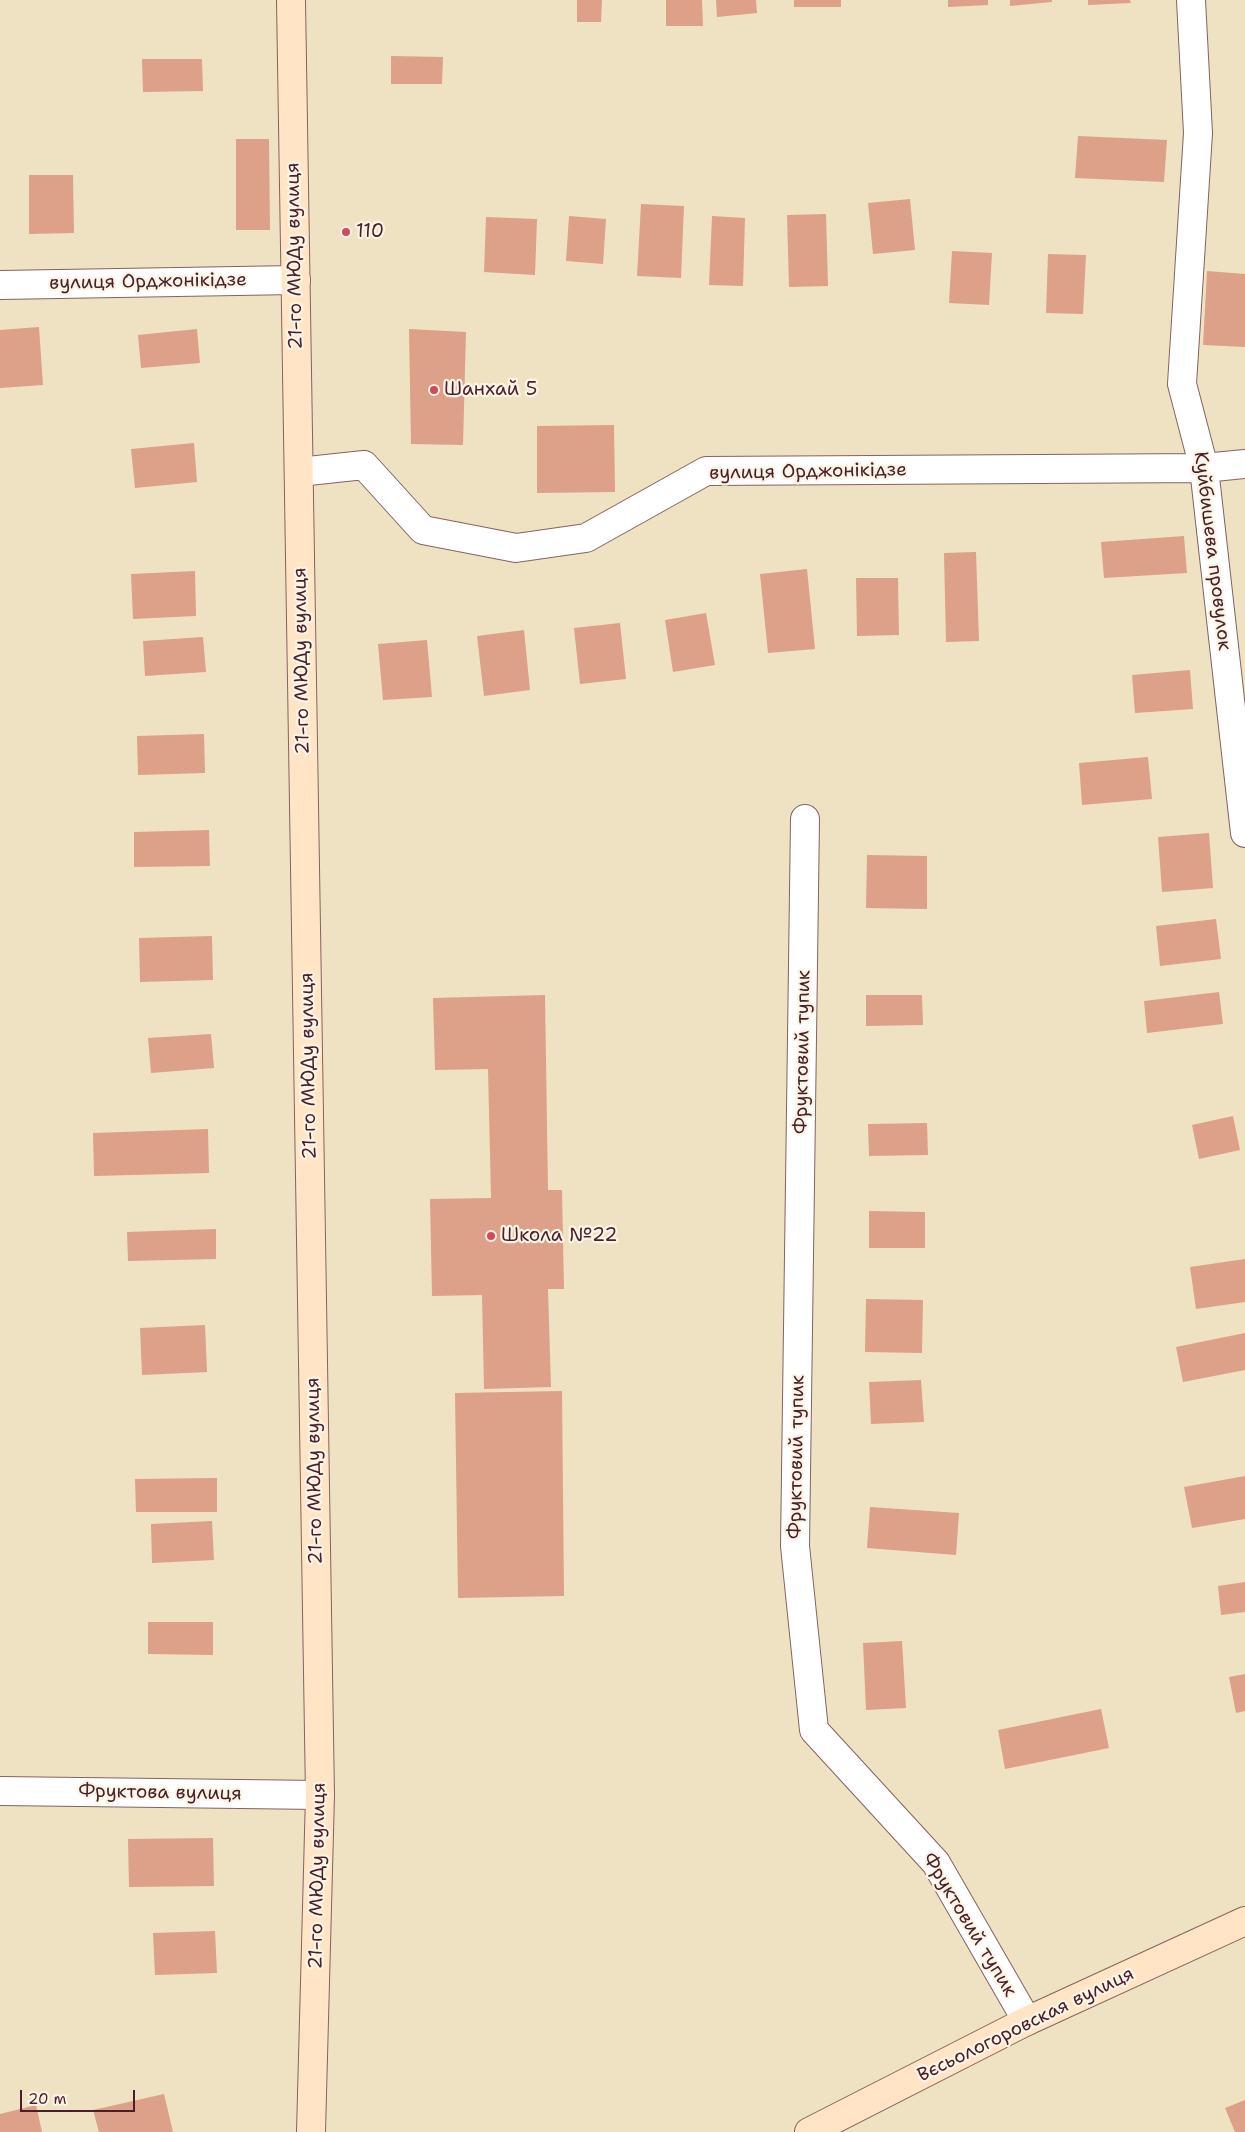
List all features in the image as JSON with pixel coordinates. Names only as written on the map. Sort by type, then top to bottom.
[{"type":"street","name":"21-го МЮДу вулиця","points":[[291,0],[320,1795],[311,2132]]},
{"type":"street","name":"Куйбишева провулок","points":[[1191,0],[1198,133],[1182,384],[1204,468],[1245,833]]},
{"type":"street","name":"вулиця Орджонікідзе","points":[[0,285],[296,280]]},
{"type":"street","name":"вулиця Орджонікідзе","points":[[299,472],[364,465],[424,530],[516,548],[586,538],[706,471],[1204,468],[1245,464]]},
{"type":"street","name":"Фруктовий тупик","points":[[805,819],[796,1546],[814,1730],[936,1863],[1027,2021]]},
{"type":"street","name":"Фруктова вулиця","points":[[0,1791],[320,1795]]},
{"type":"street","name":"Вєсьологоровская вулиця","points":[[809,2132],[1027,2021],[1245,1921]]},
{"type":"building","points":[[577,0],[602,0],[601,22],[577,22]]},
{"type":"building","points":[[666,0],[702,0],[703,26],[666,26]]},
{"type":"building","points":[[716,0],[756,0],[757,13],[717,17]]},
{"type":"building","points":[[794,0],[841,0],[841,7],[794,7]]},
{"type":"building","points":[[948,0],[988,0],[988,5],[948,7]]},
{"type":"building","points":[[1010,0],[1052,0],[1052,2],[1010,6]]},
{"type":"building","points":[[1088,0],[1130,0],[1131,3],[1088,5]]},
{"type":"building","points":[[391,56],[443,57],[442,84],[391,84]]},
{"type":"building","points":[[142,59],[202,59],[203,91],[143,92]]},
{"type":"building","points":[[1078,136],[1167,140],[1164,182],[1075,178]]},
{"type":"building","points":[[236,139],[269,139],[270,230],[236,230]]},
{"type":"building","points":[[29,175],[73,175],[74,233],[29,234]]},
{"type":"building","points":[[910,199],[915,250],[873,254],[868,203]]},
{"type":"building","points":[[641,204],[684,206],[681,278],[637,276]]},
{"type":"building","points":[[826,214],[828,286],[789,287],[787,215]]},
{"type":"building","points":[[569,216],[606,219],[603,264],[566,261]]},
{"type":"building","points":[[712,216],[745,218],[743,286],[709,285]]},
{"type":"building","points":[[486,217],[537,219],[535,275],[484,272]]},
{"type":"building","points":[[952,251],[992,253],[989,305],[949,303]]},
{"type":"building","points":[[1048,254],[1086,255],[1083,314],[1046,313]]},
{"type":"building","points":[[1207,271],[1245,274],[1245,347],[1203,345]]},
{"type":"building","points":[[39,327],[43,385],[0,388],[0,330]]},
{"type":"building","points":[[197,329],[200,363],[141,368],[138,335]]},
{"type":"building","points":[[409,329],[466,332],[463,445],[411,444]]},
{"type":"building","points":[[614,425],[615,492],[537,493],[537,426]]},
{"type":"building","points":[[194,443],[197,482],[135,488],[131,449]]},
{"type":"building","points":[[1184,536],[1187,573],[1104,578],[1101,542]]},
{"type":"building","points":[[976,552],[979,641],[946,642],[944,553]]},
{"type":"building","points":[[807,569],[815,649],[768,653],[760,574]]},
{"type":"building","points":[[195,571],[196,616],[133,619],[131,574]]},
{"type":"building","points":[[856,578],[898,578],[899,635],[857,636]]},
{"type":"building","points":[[706,613],[715,665],[673,672],[665,620]]},
{"type":"building","points":[[620,623],[626,679],[580,684],[574,628]]},
{"type":"building","points":[[524,630],[530,690],[484,696],[477,636]]},
{"type":"building","points":[[203,637],[206,672],[145,676],[143,641]]},
{"type":"building","points":[[427,640],[432,697],[383,700],[378,644]]},
{"type":"building","points":[[1190,670],[1193,709],[1135,713],[1132,675]]},
{"type":"building","points":[[204,734],[205,773],[138,775],[137,736]]},
{"type":"building","points":[[1148,757],[1152,799],[1082,805],[1079,763]]},
{"type":"building","points":[[209,830],[210,866],[134,867],[134,832]]},
{"type":"building","points":[[1209,833],[1213,888],[1162,892],[1158,837]]},
{"type":"building","points":[[867,855],[927,856],[927,909],[866,908]]},
{"type":"building","points":[[1216,919],[1221,959],[1160,966],[1156,926]]},
{"type":"building","points":[[212,936],[213,980],[140,982],[139,938]]},
{"type":"building","points":[[1219,992],[1223,1024],[1147,1033],[1144,1001]]},
{"type":"building","points":[[545,995],[548,1190],[562,1190],[564,1289],[548,1289],[551,1387],[484,1389],[482,1295],[432,1296],[430,1199],[491,1198],[488,1069],[435,1070],[433,998]]},
{"type":"building","points":[[866,995],[922,995],[923,1025],[866,1026]]},
{"type":"building","points":[[211,1034],[214,1068],[151,1073],[148,1038]]},
{"type":"building","points":[[1233,1116],[1240,1150],[1199,1159],[1192,1125]]},
{"type":"building","points":[[927,1123],[928,1155],[869,1156],[868,1124]]},
{"type":"building","points":[[208,1129],[209,1173],[94,1176],[93,1133]]},
{"type":"building","points":[[869,1211],[925,1212],[925,1248],[869,1248]]},
{"type":"building","points":[[216,1229],[216,1259],[128,1261],[127,1232]]},
{"type":"building","points":[[1245,1259],[1245,1302],[1196,1309],[1190,1267]]},
{"type":"building","points":[[866,1299],[923,1300],[922,1353],[865,1352]]},
{"type":"building","points":[[205,1325],[207,1372],[142,1375],[140,1328]]},
{"type":"building","points":[[1245,1333],[1245,1370],[1183,1382],[1176,1347]]},
{"type":"building","points":[[921,1380],[924,1422],[871,1424],[869,1382]]},
{"type":"building","points":[[562,1391],[564,1596],[458,1598],[455,1393]]},
{"type":"building","points":[[1245,1476],[1245,1519],[1192,1528],[1184,1487]]},
{"type":"building","points":[[217,1478],[217,1512],[136,1512],[135,1479]]},
{"type":"building","points":[[870,1507],[959,1513],[956,1555],[867,1548]]},
{"type":"building","points":[[212,1521],[214,1560],[152,1563],[151,1524]]},
{"type":"building","points":[[1245,1582],[1245,1612],[1221,1615],[1218,1586]]},
{"type":"building","points":[[148,1622],[213,1622],[213,1655],[148,1654]]},
{"type":"building","points":[[902,1641],[906,1708],[866,1710],[863,1643]]},
{"type":"building","points":[[1245,1674],[1245,1711],[1236,1713],[1229,1677]]},
{"type":"building","points":[[1101,1709],[1109,1748],[1005,1769],[998,1730]]},
{"type":"building","points":[[213,1838],[214,1886],[129,1887],[128,1839]]},
{"type":"building","points":[[215,1931],[217,1973],[155,1975],[153,1933]]},
{"type":"building","points":[[164,2094],[173,2132],[99,2132],[93,2110]]},
{"type":"building","points":[[1245,2100],[1245,2132],[1235,2132],[1225,2108]]},
{"type":"building","points":[[36,2105],[42,2132],[0,2132],[0,2114]]},
{"type":"place","name":"110","points":[[346,232]]},
{"type":"place","name":"Шанхай 5","points":[[434,390]]},
{"type":"place","name":"Школа №22","points":[[491,1236]]}]
